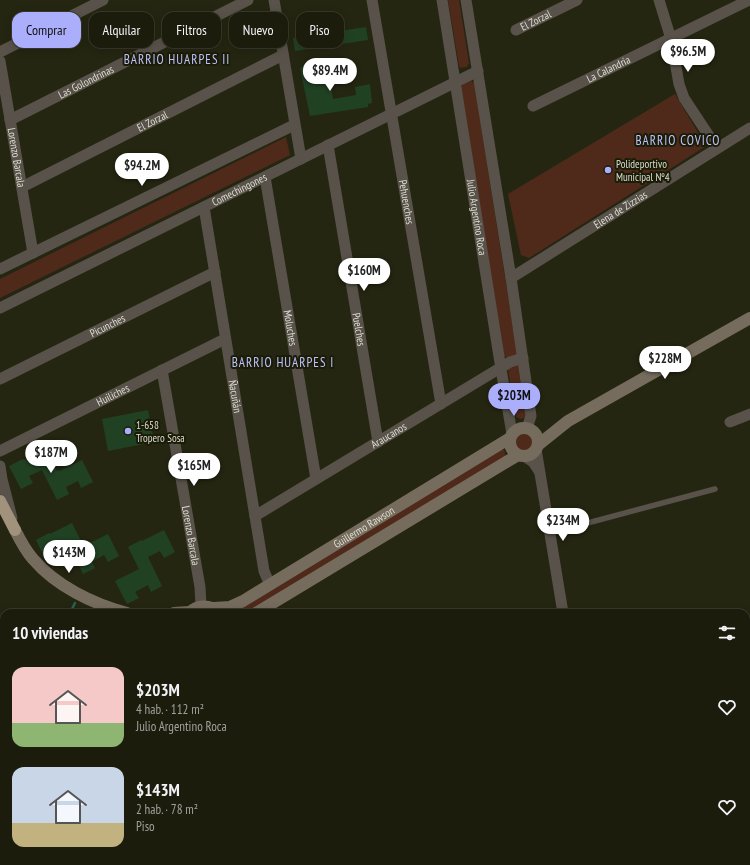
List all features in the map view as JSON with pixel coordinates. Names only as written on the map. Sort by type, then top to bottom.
[{"type":"highway","points":[[0,501],[15,530]]},
{"type":"main road","points":[[534,439],[750,318]]},
{"type":"main road","points":[[519,428],[534,439],[531,454],[521,455],[512,450],[510,442],[511,436],[519,428]]},
{"type":"main road","name":"Guillermo Rawson","points":[[222,609],[238,604],[270,585],[511,436]]},
{"type":"main road","name":"Guillermo Rawson","points":[[263,609],[521,455]]},
{"type":"main road","points":[[15,530],[32,558],[45,571],[78,593],[116,609]]},
{"type":"main road","points":[[195,609],[201,606]]},
{"type":"main road","name":"Guillermo Rawson","points":[[201,606],[211,609]]},
{"type":"street","points":[[0,52],[103,0]]},
{"type":"street","name":"Las Golondrinas","points":[[10,120],[248,0]]},
{"type":"street","points":[[274,0],[301,159]]},
{"type":"street","name":"Pehuenches","points":[[372,0],[441,404]]},
{"type":"street","name":"Julio Argentino Roca","points":[[442,0],[511,436]]},
{"type":"street","points":[[466,0],[511,278],[534,439],[562,609]]},
{"type":"street","name":"El Zorzal","points":[[516,30],[577,0]]},
{"type":"street","points":[[659,0],[671,39],[679,84],[684,98],[716,148]]},
{"type":"street","name":"La Calandria","points":[[533,106],[749,0]]},
{"type":"street","name":"El Zorzal","points":[[22,188],[283,56]]},
{"type":"street","name":"Lorenzo Barcala","points":[[0,61],[33,253]]},
{"type":"street","name":"Comechingones","points":[[0,308],[478,71]]},
{"type":"street","points":[[0,269],[294,124]]},
{"type":"street","name":"Elena de Zizzias","points":[[511,278],[750,128]]},
{"type":"street","name":"Puelches","points":[[328,145],[378,442]]},
{"type":"street","name":"Moluches","points":[[265,177],[316,479]]},
{"type":"street","name":"Ñacuñán","points":[[204,207],[264,571],[270,585]]},
{"type":"street","name":"Picunches","points":[[0,379],[215,272]]},
{"type":"street","name":"Huiliches","points":[[0,451],[226,338]]},
{"type":"street","name":"Araucanos","points":[[255,516],[501,369],[510,362],[523,358]]},
{"type":"street","name":"Lorenzo Barcala","points":[[162,370],[200,587],[201,606]]},
{"type":"street","points":[[730,422],[750,414]]},
{"type":"street","points":[[521,455],[533,462],[541,475]]},
{"type":"street","points":[[0,466],[15,530]]},
{"type":"lane","points":[[550,533],[715,489]]},
{"type":"shaded area","points":[[448,0],[459,0],[469,63],[467,67],[461,68],[459,66]]},
{"type":"shaded area","points":[[471,81],[474,83],[517,353],[517,355],[507,358],[504,356],[461,87]]},
{"type":"shaded area","name":"Polideportivo Municipal Nº4","points":[[675,94],[706,146],[529,258],[521,255],[508,194]]},
{"type":"shaded area","points":[[286,137],[290,155],[0,298],[0,279]]},
{"type":"shaded area","points":[[517,365],[526,417],[521,419],[516,417],[508,370],[510,367]]},
{"type":"shaded area","points":[[524,432],[531,435],[534,442],[531,449],[524,452],[517,449],[514,442],[517,435]]},
{"type":"shaded area","points":[[501,450],[504,450],[506,457],[256,609],[236,609]]},
{"type":"building","points":[[366,27],[368,40],[344,44],[344,30]]},
{"type":"building","points":[[293,38],[296,38],[296,48],[315,48],[295,51]]},
{"type":"building","points":[[327,61],[333,99],[356,95],[355,87],[370,84],[372,103],[368,104],[368,107],[310,116],[300,68],[303,67],[303,65]]},
{"type":"building","name":"1-658 Tropero Sosa","points":[[148,410],[154,442],[108,451],[102,419]]},
{"type":"building","points":[[45,449],[57,471],[60,471],[82,460],[93,482],[81,488],[78,481],[66,487],[69,494],[57,500],[42,470],[29,476],[33,483],[21,489],[9,466]]},
{"type":"building","points":[[72,523],[83,545],[86,545],[108,534],[119,556],[108,562],[104,555],[92,562],[95,568],[83,574],[68,544],[56,550],[59,557],[47,563],[36,540]]},
{"type":"building","points":[[164,530],[175,552],[164,558],[160,551],[148,557],[162,586],[151,592],[148,585],[135,592],[139,598],[127,604],[115,581],[139,569],[128,547]]},
{"type":"waterway","points":[[72,609],[75,603]]},
{"type":"place","name":"Polideportivo Municipal Nº4","points":[[608,170]]},
{"type":"place","name":"1-658 Tropero Sosa","points":[[128,431]]},
{"type":"district","name":"BARRIO HUARPES II","points":[[177,59]]},
{"type":"district","name":"BARRIO COVICO","points":[[678,140]]},
{"type":"district","name":"BARRIO HUARPES I","points":[[283,362]]}]
